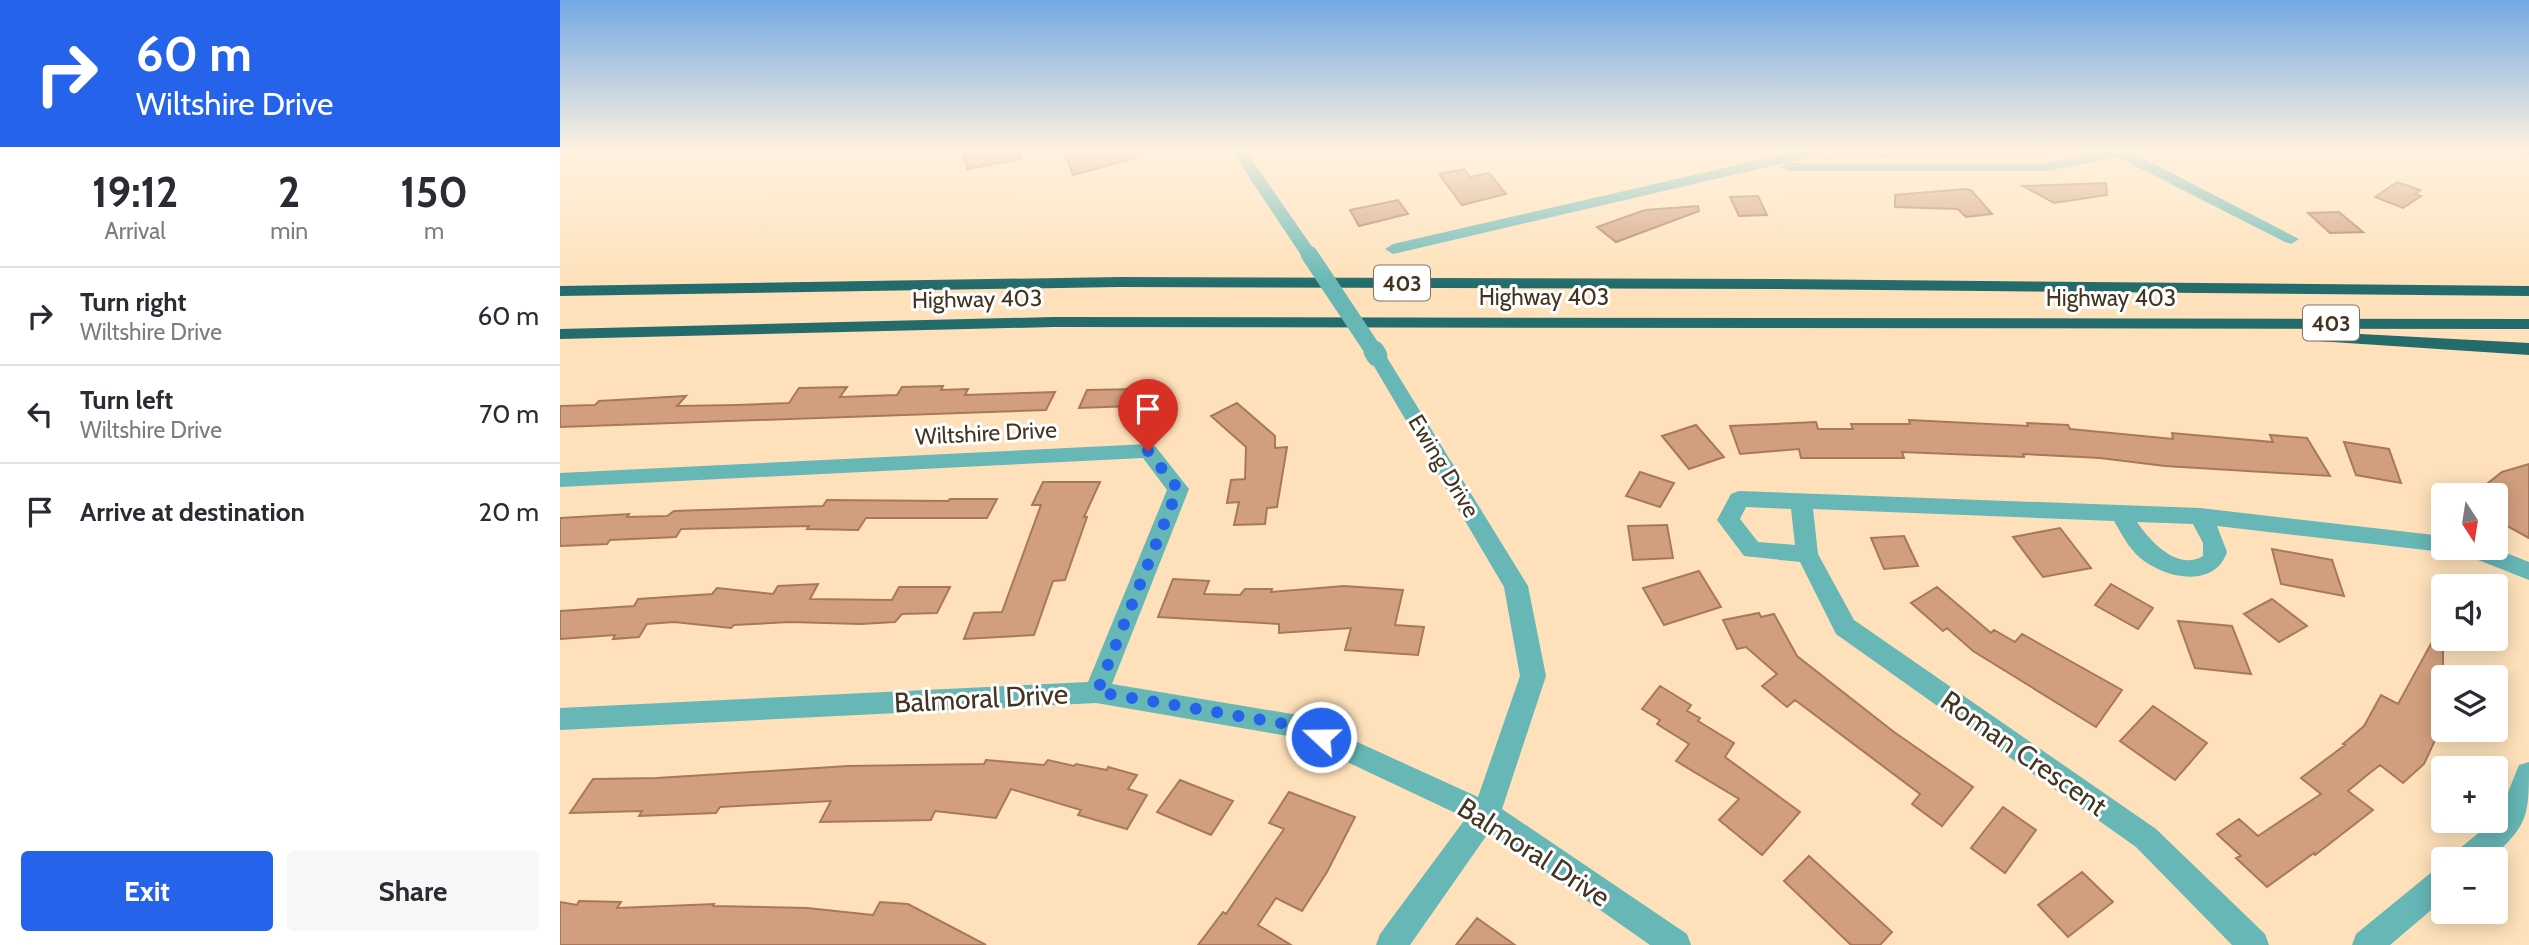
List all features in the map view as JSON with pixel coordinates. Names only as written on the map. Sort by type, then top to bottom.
[{"type":"highway","name":"Highway 403","points":[[560,291],[1145,282],[1776,284],[2529,291]]},
{"type":"highway","name":"Highway 403","points":[[560,334],[1053,321],[2529,324]]},
{"type":"highway","points":[[2133,323],[2201,331],[2529,349]]},
{"type":"street","name":"Ewing Drive","points":[[1268,194],[1377,356],[1516,586],[1534,676],[1486,814],[1391,945]]},
{"type":"street","points":[[1393,249],[1633,194]]},
{"type":"street","points":[[2201,194],[2291,239]]},
{"type":"street","name":"Wiltshire Drive","points":[[560,480],[1148,451],[1178,489],[1097,692]]},
{"type":"street","points":[[1807,554],[1752,550],[1728,520],[1739,499],[2200,516],[2431,543]]},
{"type":"street","name":"Roman Crescent","points":[[1801,503],[1807,554],[1844,627],[2146,838],[2254,945]]},
{"type":"street","points":[[2120,513],[2148,552],[2167,563],[2189,568],[2202,567],[2216,555],[2215,545],[2200,516]]},
{"type":"street","points":[[2501,560],[2529,571]]},
{"type":"street","name":"Balmoral Drive","points":[[560,719],[1097,692],[1298,726],[1486,814],[1676,945]]},
{"type":"street","points":[[2484,847],[2509,826],[2529,774]]},
{"type":"street","points":[[2367,945],[2431,891]]},
{"type":"building","points":[[1454,194],[1506,194],[1462,205]]},
{"type":"building","points":[[1975,194],[1992,214],[1966,217],[1958,209],[1895,207],[1895,195]]},
{"type":"building","points":[[2038,194],[2107,194],[2107,195],[2054,203]]},
{"type":"building","points":[[2379,194],[2421,196],[2403,208],[2375,197]]},
{"type":"building","points":[[1758,196],[1767,215],[1739,216],[1730,197]]},
{"type":"building","points":[[1398,200],[1408,214],[1359,226],[1350,210]]},
{"type":"building","points":[[1698,206],[1699,211],[1616,242],[1597,227],[1645,210]]},
{"type":"building","points":[[2339,212],[2363,232],[2330,233],[2308,213]]},
{"type":"building","points":[[943,386],[941,390],[968,389],[965,395],[1055,392],[1046,410],[560,427],[560,406],[595,405],[599,401],[686,396],[677,406],[789,403],[799,388],[847,387],[840,397],[897,395],[902,387]]},
{"type":"building","points":[[1139,389],[1133,406],[1079,408],[1087,390]]},
{"type":"building","points":[[1237,403],[1275,436],[1275,448],[1287,447],[1277,507],[1267,508],[1265,524],[1234,525],[1239,502],[1227,503],[1231,480],[1245,479],[1246,447],[1211,416]]},
{"type":"building","points":[[1909,420],[2028,426],[2027,423],[2068,425],[2070,429],[2173,439],[2172,433],[2273,442],[2270,435],[2307,438],[2330,476],[2023,454],[2024,457],[1902,452],[1904,458],[1801,458],[1799,449],[1740,454],[1730,426],[1816,422],[1818,429],[1853,429],[1851,424],[1910,424]]},
{"type":"building","points":[[1696,425],[1724,457],[1689,469],[1662,436]]},
{"type":"building","points":[[2344,442],[2389,449],[2401,483],[2356,475]]},
{"type":"building","points":[[2529,464],[2529,538],[2508,527],[2508,483],[2488,483],[2502,472]]},
{"type":"building","points":[[1640,472],[1674,483],[1660,507],[1626,496]]},
{"type":"building","points":[[1043,482],[1100,482],[1084,517],[1087,517],[1065,580],[1053,581],[1034,635],[964,639],[974,613],[1002,612],[1041,505],[1032,505]]},
{"type":"building","points":[[997,499],[987,518],[866,518],[858,530],[807,529],[809,526],[681,529],[676,537],[610,540],[607,544],[560,546],[560,518],[629,514],[627,517],[667,516],[674,511],[823,506],[827,500]]},
{"type":"building","points":[[1667,525],[1673,558],[1633,560],[1628,526]]},
{"type":"building","points":[[2060,528],[2091,568],[2043,577],[2013,537]]},
{"type":"building","points":[[1904,536],[1918,566],[1884,569],[1871,538]]},
{"type":"building","points":[[2272,549],[2332,560],[2344,596],[2281,584]]},
{"type":"building","points":[[1699,571],[1721,607],[1664,625],[1643,588]]},
{"type":"building","points":[[1173,579],[1209,581],[1204,594],[1240,595],[1245,589],[1272,589],[1271,592],[1344,586],[1403,590],[1395,625],[1424,627],[1418,655],[1345,650],[1351,628],[1279,633],[1279,624],[1158,617]]},
{"type":"building","points":[[818,584],[810,599],[892,600],[899,587],[950,587],[937,613],[902,614],[895,622],[790,622],[734,625],[731,628],[674,622],[647,624],[639,637],[613,639],[615,635],[560,639],[560,611],[634,606],[638,599],[712,594],[717,588],[773,594],[778,586]]},
{"type":"building","points":[[2111,584],[2153,608],[2138,629],[2095,605]]},
{"type":"building","points":[[1937,587],[1991,633],[1994,630],[2015,642],[2022,634],[2122,690],[2096,727],[1973,651],[1947,628],[1943,631],[1911,603]]},
{"type":"building","points":[[2272,599],[2307,626],[2279,642],[2244,614]]},
{"type":"building","points":[[1759,613],[1761,617],[1774,614],[1797,656],[1894,732],[1973,787],[1942,826],[1912,804],[1920,794],[1795,700],[1787,707],[1762,686],[1777,674],[1746,647],[1737,649],[1723,620]]},
{"type":"building","points":[[2178,621],[2232,626],[2251,674],[2195,668]]},
{"type":"building","points":[[2431,644],[2431,651],[2443,651],[2443,665],[2431,665],[2431,742],[2434,742],[2424,764],[2403,783],[2380,765],[2348,791],[2373,810],[2315,855],[2314,853],[2267,887],[2236,858],[2241,856],[2217,834],[2239,819],[2258,836],[2321,794],[2301,778],[2345,745],[2343,744],[2364,726],[2381,695],[2398,704]]},
{"type":"building","points":[[1660,686],[1691,705],[1687,711],[1700,718],[1698,721],[1734,743],[1725,757],[1800,812],[1762,855],[1719,820],[1739,799],[1676,761],[1689,744],[1657,724],[1660,720],[1642,709]]},
{"type":"building","points":[[2153,706],[2207,743],[2175,780],[2120,741]]},
{"type":"building","points":[[986,760],[1044,765],[1048,760],[1107,770],[1108,767],[1137,775],[1128,789],[1147,795],[1127,829],[1078,815],[1081,810],[1011,789],[996,818],[935,811],[931,820],[820,822],[831,801],[720,807],[716,813],[639,816],[642,811],[570,813],[593,779],[657,778],[848,766],[984,764]]},
{"type":"building","points":[[1180,780],[1233,801],[1211,835],[1157,812]]},
{"type":"building","points":[[1289,792],[1355,817],[1327,872],[1302,911],[1276,898],[1258,925],[1291,945],[1198,945],[1223,912],[1226,914],[1284,829],[1269,823]]},
{"type":"building","points":[[2003,807],[2036,830],[2005,873],[1971,848]]},
{"type":"building","points":[[1809,856],[1892,932],[1880,945],[1851,945],[1784,881]]},
{"type":"building","points":[[2082,872],[2113,902],[2068,937],[2038,905]]},
{"type":"building","points":[[579,901],[621,902],[617,908],[714,904],[713,906],[807,908],[873,915],[880,902],[908,904],[986,945],[560,945],[560,902],[577,905]]},
{"type":"building","points":[[1477,918],[1515,945],[1456,945]]},
{"type":"route","points":[[1148,451],[1178,489],[1097,692],[1298,726],[1321,737]]}]
